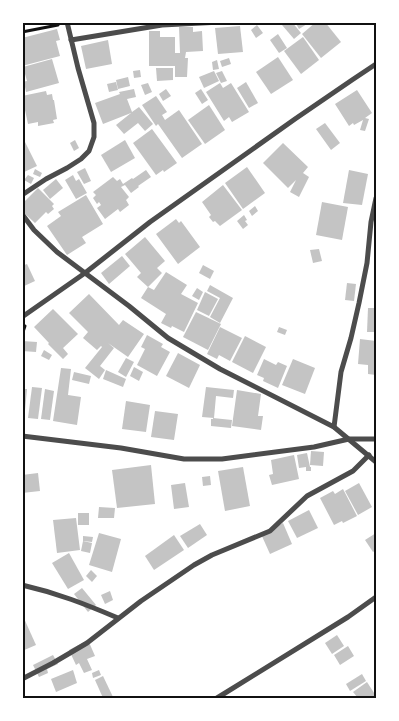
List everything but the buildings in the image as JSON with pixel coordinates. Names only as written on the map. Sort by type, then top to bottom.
[{"type":"street","points":[[22,195],[81,159],[89,151],[94,137],[94,123],[66,22]]},
{"type":"street","points":[[71,40],[162,25],[221,22]]},
{"type":"street","points":[[22,317],[85,273],[150,222],[327,97],[376,66]]},
{"type":"street","points":[[334,427],[341,372],[359,303],[367,263],[371,222],[376,198]]},
{"type":"street","points":[[22,214],[34,230],[57,252],[168,338],[220,369],[334,427],[376,461]]},
{"type":"street","points":[[22,436],[121,448],[184,459],[222,459],[314,447],[349,439],[376,439]]},
{"type":"street","points":[[22,680],[86,643],[194,564],[270,530],[307,496],[353,471],[369,455]]},
{"type":"street","points":[[22,585],[60,594],[118,618]]},
{"type":"street","points":[[217,698],[376,598]]},
{"type":"path","points":[[22,32],[34,31],[66,22]]}]
